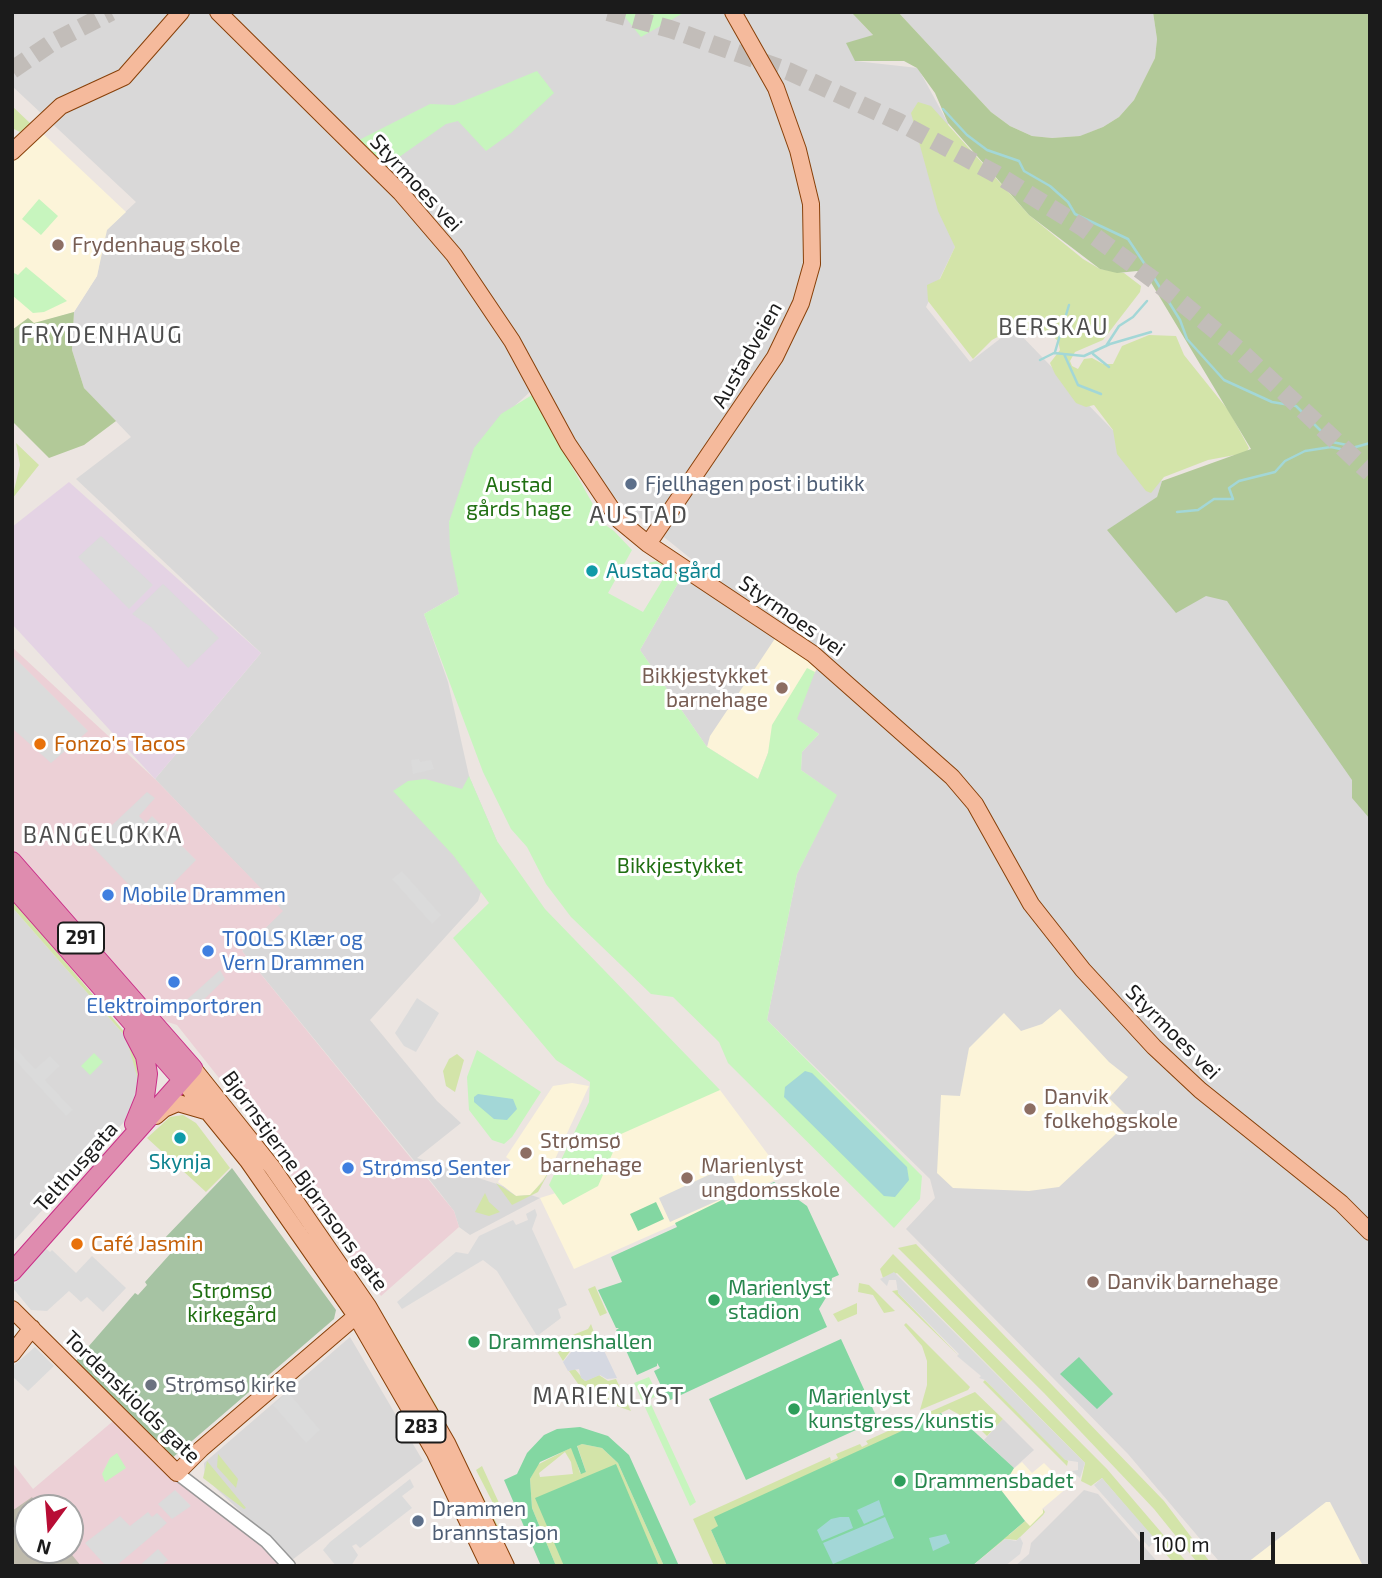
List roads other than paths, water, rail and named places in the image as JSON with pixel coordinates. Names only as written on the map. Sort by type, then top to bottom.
[{"type":"highway","name":"Bjørnstjerne Bjørnsons gate","points":[[12,861],[185,1074]]},
{"type":"highway","name":"Bjørnstjerne Bjørnsons gate","points":[[12,886],[115,1003],[185,1074]]},
{"type":"highway","name":"Telthusgata","points":[[12,1272],[140,1124],[147,1066],[142,1048],[115,1003]]},
{"type":"highway","name":"Telthusgata","points":[[12,1261],[185,1074]]},
{"type":"main road","points":[[12,152],[61,106],[114,85],[124,77],[181,12]]},
{"type":"main road","name":"Styrmoes vei","points":[[218,12],[400,192],[454,255],[512,341],[597,490],[619,520],[648,544],[813,654],[952,777],[975,804],[1031,904],[1083,970],[1145,1038],[1200,1090],[1341,1203],[1370,1233]]},
{"type":"main road","name":"Austadveien","points":[[648,544],[775,357],[802,303],[812,264],[811,204],[798,150],[776,88],[733,12]]},
{"type":"main road","name":"Bjørnstjerne Bjørnsons gate","points":[[185,1074],[356,1316],[435,1453],[489,1566]]},
{"type":"main road","name":"Bjørnstjerne Bjørnsons gate","points":[[185,1074],[272,1167],[368,1306],[447,1443],[506,1566]]},
{"type":"main road","name":"Telthusgata","points":[[140,1124],[178,1103],[212,1113]]},
{"type":"main road","name":"Tordenskiolds gate","points":[[12,1309],[23,1336],[177,1473]]},
{"type":"main road","points":[[177,1473],[208,1443],[356,1316]]},
{"type":"main road","points":[[12,1354],[23,1336]]},
{"type":"street","name":"Tordenskiolds gate","points":[[177,1473],[266,1541],[289,1566]]},
{"type":"water","points":[[805,1071],[812,1073],[907,1167],[909,1180],[895,1197],[884,1196],[784,1097],[785,1087]]},
{"type":"water","points":[[478,1094],[513,1099],[517,1109],[507,1120],[494,1119],[474,1102],[474,1097]]},
{"type":"water","points":[[879,1500],[884,1515],[864,1524],[857,1510]]},
{"type":"water","points":[[849,1517],[853,1528],[822,1541],[817,1530],[831,1519]]},
{"type":"water","points":[[885,1517],[894,1538],[833,1564],[823,1543]]},
{"type":"water","points":[[946,1534],[950,1543],[933,1551],[929,1538]]},
{"type":"waterway","points":[[943,109],[967,135],[987,150],[1019,161],[1024,171],[1050,186],[1068,202],[1075,214],[1128,239],[1146,266]]},
{"type":"waterway","points":[[1151,273],[1180,320],[1187,339],[1224,380],[1272,402],[1296,406],[1332,442],[1352,446]]},
{"type":"waterway","points":[[1106,346],[1119,326],[1133,317],[1147,301]]},
{"type":"waterway","points":[[1055,352],[1069,305]]},
{"type":"waterway","points":[[1040,360],[1054,353],[1084,356],[1110,344],[1151,332]]},
{"type":"waterway","points":[[1064,354],[1078,385],[1101,394]]},
{"type":"waterway","points":[[1093,354],[1109,367]]},
{"type":"waterway","points":[[1177,512],[1198,510],[1214,499],[1233,499],[1229,488],[1239,481],[1275,472],[1285,461],[1305,451],[1331,447],[1345,450],[1370,443]]},
{"type":"tunnel","points":[[12,70],[53,42],[111,12]]},
{"type":"tunnel","points":[[608,12],[670,29],[788,71],[899,122],[996,174],[1082,227],[1159,284],[1239,350],[1370,473]]},
{"type":"place","name":"Frydenhaug skole","points":[[58,245]]},
{"type":"place","name":"Fjellhagen post i butikk","points":[[631,484]]},
{"type":"place","name":"Austad gård","points":[[592,571]]},
{"type":"place","name":"Bikkjestykket barnehage","points":[[782,688]]},
{"type":"place","name":"Fonzo's Tacos","points":[[40,744]]},
{"type":"place","name":"Mobile Drammen","points":[[108,895]]},
{"type":"place","name":"TOOLS Klær og Vern Drammen","points":[[208,951]]},
{"type":"place","name":"Elektroimportøren","points":[[174,982]]},
{"type":"place","name":"Danvik folkehøgskole","points":[[1030,1109]]},
{"type":"place","name":"Skynja","points":[[180,1138]]},
{"type":"place","name":"Strømsø barnehage","points":[[526,1153]]},
{"type":"place","name":"Strømsø Senter","points":[[348,1168]]},
{"type":"place","name":"Marienlyst ungdomsskole","points":[[687,1178]]},
{"type":"place","name":"Café Jasmin","points":[[77,1244]]},
{"type":"place","name":"Danvik barnehage","points":[[1093,1282]]},
{"type":"place","name":"Marienlyst stadion","points":[[714,1300]]},
{"type":"place","name":"Drammenshallen","points":[[474,1342]]},
{"type":"place","name":"Strømsø kirke","points":[[151,1385]]},
{"type":"place","name":"Marienlyst kunstgress/kunstis","points":[[794,1409]]},
{"type":"place","name":"Drammensbadet","points":[[900,1481]]},
{"type":"place","name":"Drammen brannstasjon","points":[[418,1521]]},
{"type":"district","name":"BERSKAU","points":[[1054,327]]},
{"type":"district","name":"FRYDENHAUG","points":[[102,335]]},
{"type":"district","name":"AUSTAD","points":[[639,515]]},
{"type":"district","name":"BANGELØKKA","points":[[103,835]]},
{"type":"district","name":"MARIENLYST","points":[[609,1396]]},
{"type":"park label","name":"Austad gårds hage","points":[[519,497]]},
{"type":"park label","name":"Bikkjestykket","points":[[680,866]]},
{"type":"park label","name":"Strømsø kirkegård","points":[[232,1303]]}]
